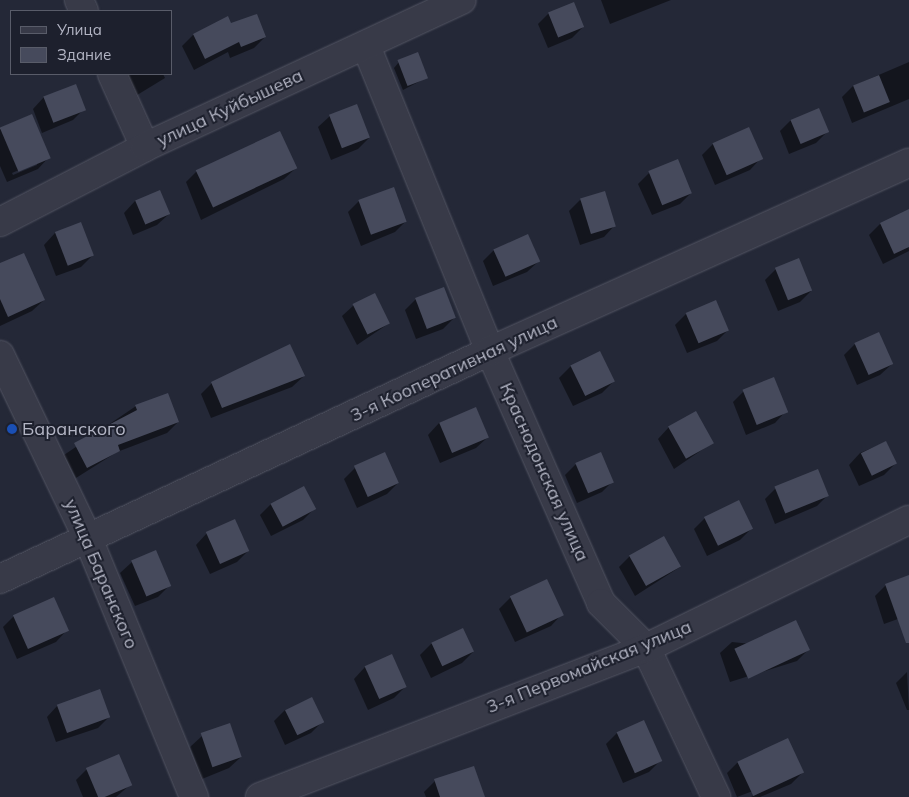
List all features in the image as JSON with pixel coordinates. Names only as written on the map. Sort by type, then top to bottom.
[{"type":"street","name":"улица Куйбышева","points":[[0,222],[145,147],[462,0]]},
{"type":"street","name":"Краснодонская улица","points":[[366,46],[490,351],[601,603],[646,648],[716,797]]},
{"type":"street","points":[[112,75],[145,147]]},
{"type":"street","name":"3-я Кооперативная улица","points":[[0,579],[89,541],[490,351],[909,163]]},
{"type":"street","name":"улица Баранского","points":[[0,355],[89,541],[194,797]]},
{"type":"street","name":"3-я Первомайская улица","points":[[260,797],[646,648],[909,520]]},
{"type":"building","points":[[574,2],[584,27],[558,38],[548,12]]},
{"type":"building","points":[[257,14],[266,37],[241,47],[239,42],[205,59],[193,34],[228,16],[231,23]]},
{"type":"building","points":[[418,52],[428,78],[407,86],[397,60]]},
{"type":"building","points":[[879,75],[890,102],[864,112],[853,85]]},
{"type":"building","points":[[76,84],[86,110],[53,123],[43,97]]},
{"type":"building","points":[[357,104],[370,138],[342,148],[329,115]]},
{"type":"building","points":[[819,108],[829,132],[801,144],[790,120]]},
{"type":"building","points":[[32,114],[51,158],[19,172],[0,128]]},
{"type":"building","points":[[749,127],[763,159],[727,175],[712,143]]},
{"type":"building","points":[[280,131],[297,168],[213,207],[196,170]]},
{"type":"building","points":[[678,159],[692,193],[662,205],[648,171]]},
{"type":"building","points":[[394,187],[407,222],[371,235],[358,200]]},
{"type":"building","points":[[160,190],[170,214],[145,224],[135,201]]},
{"type":"building","points":[[605,191],[616,226],[591,234],[580,199]]},
{"type":"building","points":[[909,209],[909,247],[894,254],[880,223]]},
{"type":"building","points":[[81,222],[94,256],[68,266],[55,232]]},
{"type":"building","points":[[528,234],[540,261],[505,277],[493,249]]},
{"type":"building","points":[[24,253],[45,300],[8,317],[0,299],[0,263]]},
{"type":"building","points":[[799,258],[812,290],[788,300],[775,268]]},
{"type":"building","points":[[444,287],[456,318],[427,329],[415,298]]},
{"type":"building","points":[[375,293],[390,324],[367,335],[353,304]]},
{"type":"building","points":[[716,300],[729,330],[699,343],[686,313]]},
{"type":"building","points":[[879,332],[893,364],[869,375],[854,343]]},
{"type":"building","points":[[290,344],[305,376],[222,408],[211,382]]},
{"type":"building","points":[[600,351],[615,382],[585,396],[570,365]]},
{"type":"building","points":[[774,377],[788,412],[757,425],[742,390]]},
{"type":"building","points":[[168,393],[179,422],[118,445],[120,451],[87,468],[74,443],[137,410],[135,405]]},
{"type":"building","points":[[476,407],[489,437],[452,453],[439,423]]},
{"type":"building","points":[[696,411],[714,443],[686,459],[668,427]]},
{"type":"building","points":[[886,441],[897,463],[872,476],[861,453]]},
{"type":"building","points":[[385,452],[399,483],[368,497],[354,466]]},
{"type":"building","points":[[601,452],[614,482],[588,493],[575,463]]},
{"type":"building","points":[[818,469],[829,496],[785,513],[774,487]]},
{"type":"building","points":[[304,486],[316,509],[283,527],[270,504]]},
{"type":"building","points":[[739,500],[753,529],[718,546],[704,517]]},
{"type":"building","points":[[235,519],[249,551],[220,564],[206,532]]},
{"type":"building","points":[[664,536],[681,567],[646,586],[629,555]]},
{"type":"building","points":[[156,550],[171,586],[146,596],[131,561]]},
{"type":"building","points":[[909,575],[909,643],[906,643],[885,584]]},
{"type":"building","points":[[547,579],[564,615],[527,633],[510,596]]},
{"type":"building","points":[[54,597],[69,631],[28,649],[13,615]]},
{"type":"building","points":[[796,620],[810,650],[748,679],[734,649]]},
{"type":"building","points":[[463,628],[474,652],[442,666],[431,643]]},
{"type":"building","points":[[392,654],[407,687],[379,699],[365,666]]},
{"type":"building","points":[[100,689],[110,717],[67,733],[57,705]]},
{"type":"building","points":[[312,697],[324,722],[297,735],[285,710]]},
{"type":"building","points":[[644,720],[662,761],[635,773],[617,732]]},
{"type":"building","points":[[230,723],[242,757],[212,767],[201,733]]},
{"type":"building","points":[[788,738],[804,772],[753,796],[737,762]]},
{"type":"building","points":[[119,754],[132,785],[105,797],[98,797],[86,768]]},
{"type":"building","points":[[474,766],[485,797],[440,797],[434,779]]},
{"type":"place","name":"Баранского","points":[[12,429]]}]
